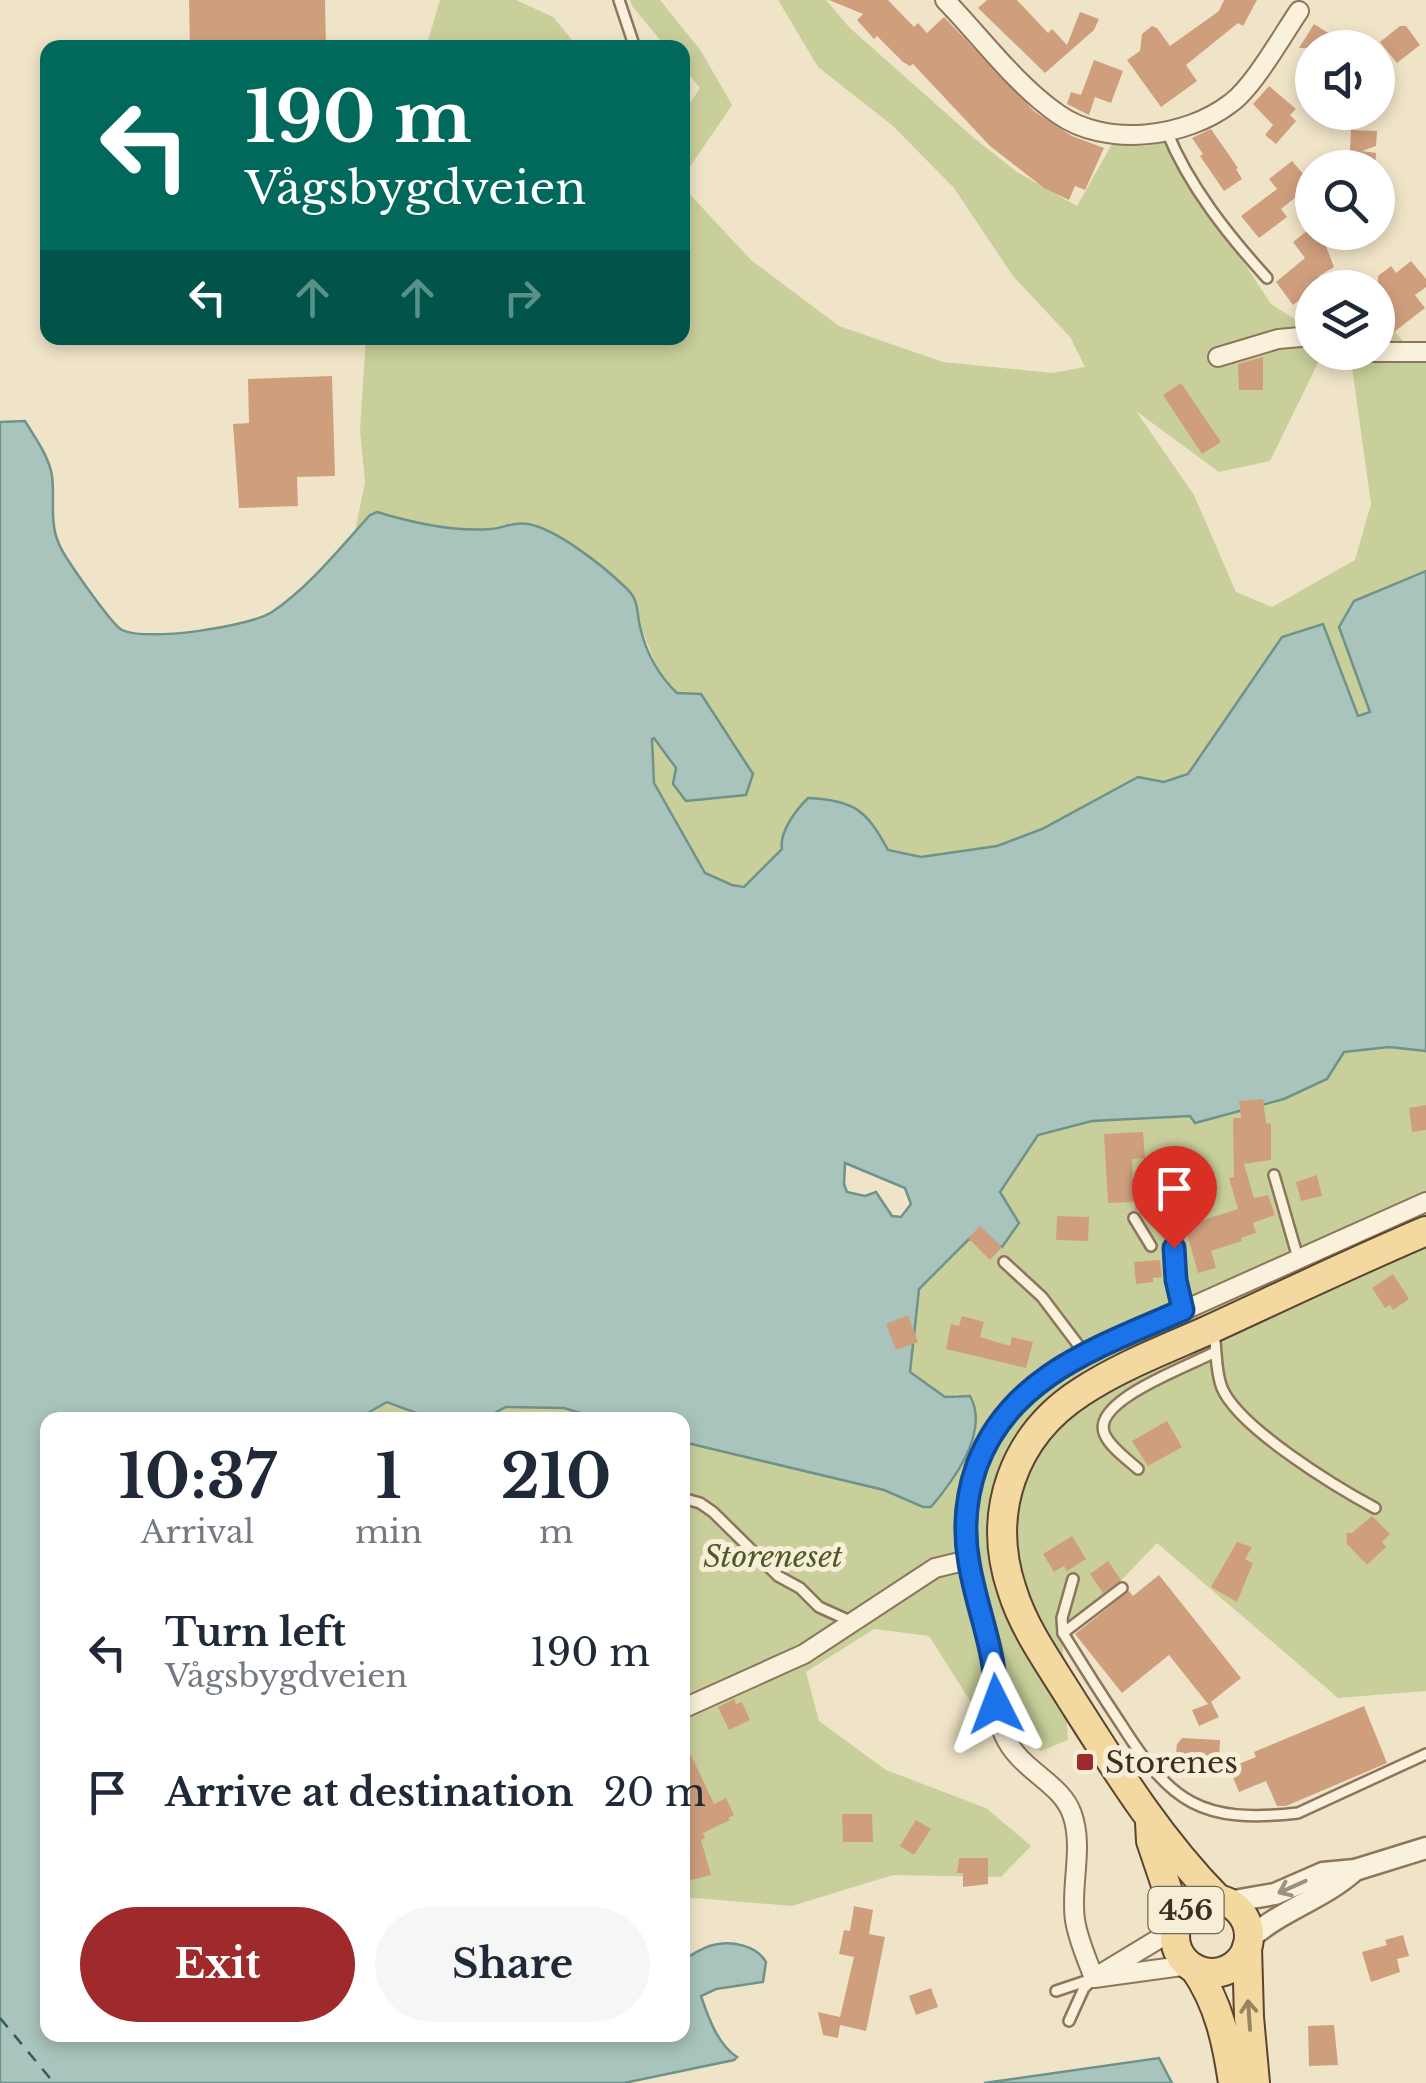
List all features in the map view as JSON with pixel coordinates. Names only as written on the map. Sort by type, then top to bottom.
[{"type":"main road","name":"456","points":[[1233,2083],[1210,1991],[1176,1945],[1169,1858],[1022,1617],[1004,1564],[1002,1508],[1018,1458],[1033,1436],[1056,1411],[1111,1375],[1214,1340],[1426,1231]]},
{"type":"main road","name":"456","points":[[1169,1858],[1243,1915],[1255,2083]]},
{"type":"main road","name":"456","points":[[1176,1924],[1198,1901],[1223,1900]]},
{"type":"main road","name":"456","points":[[1192,1967],[1213,1973],[1222,1971],[1238,1962],[1248,1943]]},
{"type":"street","points":[[945,0],[1026,86],[1059,115],[1104,133],[1167,132],[1233,102],[1299,11]]},
{"type":"street","points":[[1218,357],[1295,338]]},
{"type":"street","points":[[1395,352],[1426,352]]},
{"type":"street","points":[[1094,1978],[1075,1920],[1073,1814],[1060,1793],[1020,1762],[1003,1733],[996,1704],[994,1659],[968,1560],[966,1518],[969,1493],[989,1439],[1024,1393],[1084,1354],[1426,1202]]},
{"type":"street","points":[[690,1705],[804,1654],[934,1568],[968,1560]]},
{"type":"street","points":[[1223,1900],[1274,1894],[1322,1874],[1355,1870],[1426,1848]]},
{"type":"street","points":[[1248,1943],[1266,1924],[1343,1881],[1355,1870]]},
{"type":"street","points":[[1094,1978],[1176,1924]]},
{"type":"street","points":[[1094,1978],[1192,1967]]},
{"type":"lane","points":[[620,0],[633,40]]},
{"type":"lane","points":[[1167,132],[1178,159],[1235,242],[1266,278]]},
{"type":"lane","points":[[1274,1175],[1298,1258]]},
{"type":"lane","points":[[1176,1184],[1176,1280],[1183,1310]]},
{"type":"lane","points":[[1134,1218],[1151,1246]]},
{"type":"lane","points":[[1004,1262],[1052,1309],[1084,1354]]},
{"type":"lane","points":[[1138,1469],[1105,1435],[1106,1412],[1214,1340],[1220,1384],[1242,1414],[1318,1474],[1376,1508]]},
{"type":"lane","points":[[690,1500],[713,1512],[778,1576],[800,1588],[819,1607],[853,1622]]},
{"type":"lane","points":[[1073,1579],[1062,1618],[1064,1633],[1155,1775],[1180,1797],[1202,1808],[1256,1815],[1298,1813],[1426,1754]]},
{"type":"lane","points":[[1064,1633],[1122,1588]]},
{"type":"lane","points":[[1056,1991],[1094,1978]]},
{"type":"lane","points":[[1069,2021],[1084,1988],[1094,1978]]},
{"type":"green space","points":[[440,0],[516,0],[553,17],[572,40],[428,40]]},
{"type":"green space","points":[[630,0],[660,0],[701,51],[732,105],[690,167],[690,103],[700,88],[690,76],[690,40],[660,40]]},
{"type":"green space","points":[[778,0],[826,0],[850,28],[974,138],[1017,172],[1077,206],[1112,144],[1146,146],[1179,139],[1180,165],[1271,304],[1295,319],[1295,370],[1315,370],[1270,461],[1219,472],[1136,411],[1194,495],[1236,592],[1272,607],[1355,560],[1371,504],[1352,370],[1395,370],[1395,332],[1406,345],[1426,349],[1426,710],[1339,627],[1371,711],[1358,717],[1323,624],[1283,637],[1188,774],[1164,782],[1138,777],[1042,829],[997,846],[921,857],[888,850],[870,822],[854,809],[799,807],[781,841],[782,849],[748,885],[732,885],[705,873],[654,783],[652,739],[676,768],[686,801],[746,795],[685,696],[662,679],[639,623],[510,523],[461,529],[426,525],[377,512],[355,532],[365,482],[360,430],[366,345],[690,345],[690,195],[751,260],[839,326],[943,362],[1052,373],[1085,367],[1070,337],[1013,276],[954,188],[893,126],[818,67]]},
{"type":"green space","name":"Storeneset","points":[[1389,1047],[1426,1051],[1426,1691],[1338,1698],[1157,1543],[1092,1611],[1062,1633],[1068,1740],[1041,1751],[986,1726],[929,1636],[874,1629],[806,1672],[819,1721],[886,1770],[986,1808],[1031,1846],[1001,1877],[893,1875],[792,1906],[690,1898],[690,1444],[884,1490],[931,1507],[950,1485],[975,1434],[958,1394],[945,1397],[910,1372],[919,1289],[969,1239],[1038,1135],[1092,1121],[1191,1116],[1327,1079],[1344,1052]]},
{"type":"green space","points":[[387,1402],[414,1412],[369,1412]]},
{"type":"green space","points":[[506,1407],[564,1408],[577,1412],[496,1412]]},
{"type":"water","points":[[25,421],[50,469],[59,544],[109,616],[122,630],[135,633],[197,631],[242,623],[272,612],[377,512],[463,529],[528,524],[566,541],[629,591],[646,645],[659,671],[677,693],[701,694],[753,774],[746,795],[686,801],[673,784],[676,768],[652,739],[654,783],[705,873],[744,887],[782,849],[786,829],[808,798],[837,801],[858,810],[888,850],[921,857],[997,846],[1042,829],[1138,777],[1164,782],[1188,774],[1282,637],[1323,624],[1358,716],[1370,712],[1339,627],[1354,601],[1426,571],[1426,1051],[1389,1047],[1344,1052],[1327,1079],[1284,1099],[1195,1123],[1190,1116],[1092,1121],[1038,1135],[1000,1192],[1019,1223],[1002,1247],[969,1239],[919,1289],[910,1372],[945,1397],[970,1396],[976,1425],[967,1455],[931,1507],[884,1490],[690,1444],[690,1412],[577,1412],[564,1408],[506,1407],[496,1412],[414,1412],[387,1402],[369,1412],[40,1412],[40,2042],[690,2042],[690,1956],[709,1946],[728,1943],[750,1948],[766,1962],[763,1982],[716,1989],[701,1996],[719,2038],[737,2057],[624,2083],[0,2083],[0,422]],"holes":[[[845,1163],[905,1188],[911,1204],[901,1217],[892,1216],[876,1192],[865,1196],[847,1192]]]},
{"type":"water","points":[[1159,2058],[1172,2083],[984,2083]]},
{"type":"building","points":[[189,0],[325,0],[326,40],[190,40]]},
{"type":"building","points":[[829,0],[888,0],[914,27],[918,23],[927,33],[944,17],[1035,112],[1072,136],[1104,148],[1085,190],[1075,186],[1069,200],[1044,188],[990,146],[913,64],[903,62],[877,36],[874,39],[857,20],[863,14]]},
{"type":"building","points":[[987,0],[1017,0],[1048,33],[1052,29],[1067,45],[1080,12],[1099,19],[1094,30],[1045,73],[978,8]]},
{"type":"building","points":[[1224,0],[1257,0],[1243,26],[1238,23],[1186,65],[1197,81],[1161,107],[1127,60],[1140,51],[1142,34],[1152,26],[1157,28],[1170,46],[1219,11]]},
{"type":"building","points":[[1406,26],[1420,45],[1397,63],[1395,61],[1395,30]]},
{"type":"building","points":[[1094,60],[1123,71],[1111,103],[1095,97],[1089,115],[1067,104],[1071,92],[1081,95]]},
{"type":"building","points":[[1269,86],[1295,108],[1290,115],[1295,122],[1276,144],[1265,135],[1273,125],[1253,104]]},
{"type":"building","points":[[1211,129],[1242,179],[1224,191],[1192,138]]},
{"type":"building","points":[[1351,130],[1377,131],[1376,146],[1350,150]]},
{"type":"building","points":[[1292,161],[1295,164],[1295,198],[1281,209],[1287,217],[1259,238],[1241,216],[1277,189],[1269,179]]},
{"type":"building","points":[[1299,250],[1328,250],[1334,267],[1295,270],[1293,305],[1276,282],[1305,258]]},
{"type":"building","points":[[1411,261],[1426,279],[1426,287],[1415,295],[1425,308],[1395,331],[1395,272]]},
{"type":"building","points":[[1263,357],[1263,390],[1239,390],[1238,364]]},
{"type":"building","points":[[332,376],[335,476],[297,477],[298,506],[239,508],[233,424],[249,423],[248,379]]},
{"type":"building","points":[[1181,383],[1221,442],[1202,454],[1163,395]]},
{"type":"building","points":[[1263,1099],[1266,1123],[1271,1124],[1271,1160],[1244,1164],[1254,1198],[1268,1195],[1275,1215],[1253,1223],[1256,1233],[1241,1238],[1242,1241],[1211,1251],[1216,1268],[1198,1273],[1185,1226],[1238,1209],[1229,1178],[1234,1177],[1233,1118],[1241,1118],[1239,1101]]},
{"type":"building","points":[[1426,1105],[1426,1130],[1412,1132],[1409,1108]]},
{"type":"building","points":[[1143,1132],[1145,1158],[1132,1159],[1134,1202],[1108,1203],[1104,1134]]},
{"type":"building","points":[[1317,1175],[1322,1196],[1301,1201],[1296,1182]]},
{"type":"building","points":[[1136,1191],[1167,1193],[1166,1223],[1150,1222],[1150,1214],[1135,1210]]},
{"type":"building","points":[[1057,1216],[1089,1217],[1088,1241],[1056,1240]]},
{"type":"building","points":[[980,1226],[1002,1247],[990,1260],[968,1238]]},
{"type":"building","points":[[1160,1260],[1162,1277],[1136,1284],[1134,1262]]},
{"type":"building","points":[[1393,1274],[1409,1299],[1393,1310],[1390,1305],[1385,1308],[1372,1288]]},
{"type":"building","points":[[908,1315],[918,1342],[896,1350],[886,1324]]},
{"type":"building","points":[[962,1316],[984,1322],[980,1337],[1010,1346],[1012,1337],[1033,1342],[1026,1368],[946,1349],[951,1324],[959,1326]]},
{"type":"building","points":[[1167,1421],[1182,1447],[1148,1466],[1132,1441]]},
{"type":"building","points":[[1372,1516],[1390,1534],[1382,1542],[1386,1547],[1367,1565],[1347,1544],[1346,1533],[1352,1533]]},
{"type":"building","points":[[1072,1536],[1086,1559],[1067,1571],[1064,1566],[1054,1572],[1043,1554]]},
{"type":"building","points":[[1237,1542],[1252,1547],[1245,1559],[1253,1563],[1237,1602],[1211,1587]]},
{"type":"building","points":[[1108,1561],[1121,1580],[1103,1593],[1090,1574]]},
{"type":"building","points":[[1159,1575],[1241,1678],[1211,1702],[1219,1717],[1199,1726],[1192,1710],[1208,1704],[1169,1655],[1122,1693],[1075,1634],[1129,1591],[1133,1596]]},
{"type":"building","points":[[734,1699],[736,1704],[742,1702],[750,1720],[729,1730],[718,1707]]},
{"type":"building","points":[[1364,1706],[1387,1763],[1286,1806],[1277,1806],[1266,1781],[1239,1792],[1229,1768],[1256,1757],[1254,1752]]},
{"type":"building","points":[[1182,1738],[1220,1740],[1219,1762],[1183,1761],[1176,1754]]},
{"type":"building","points":[[690,1753],[714,1804],[726,1798],[734,1815],[703,1833],[705,1838],[701,1840],[711,1875],[690,1880]]},
{"type":"building","points":[[842,1814],[872,1814],[873,1842],[843,1842]]},
{"type":"building","points":[[916,1820],[931,1829],[914,1855],[900,1846]]},
{"type":"building","points":[[959,1858],[988,1858],[988,1884],[963,1887],[963,1873],[957,1873]]},
{"type":"building","points":[[854,1906],[873,1910],[869,1934],[885,1937],[866,2031],[840,2025],[838,2038],[823,2035],[818,2012],[840,2017],[854,1957],[839,1954],[844,1930],[850,1931]]},
{"type":"building","points":[[1403,1935],[1409,1956],[1397,1959],[1400,1972],[1371,1982],[1362,1952],[1387,1945],[1385,1940]]},
{"type":"building","points":[[931,1988],[938,2007],[916,2015],[909,1996]]},
{"type":"building","points":[[1334,2025],[1338,2065],[1309,2066],[1308,2026]]},
{"type":"ferry route","points":[[0,2018],[54,2083]]},
{"type":"place","name":"Storenes","points":[[1085,1762]]},
{"type":"route","points":[[996,1704],[994,1659],[968,1560],[966,1518],[973,1476],[998,1424],[1037,1382],[1084,1354],[1183,1310],[1174,1248]]}]
